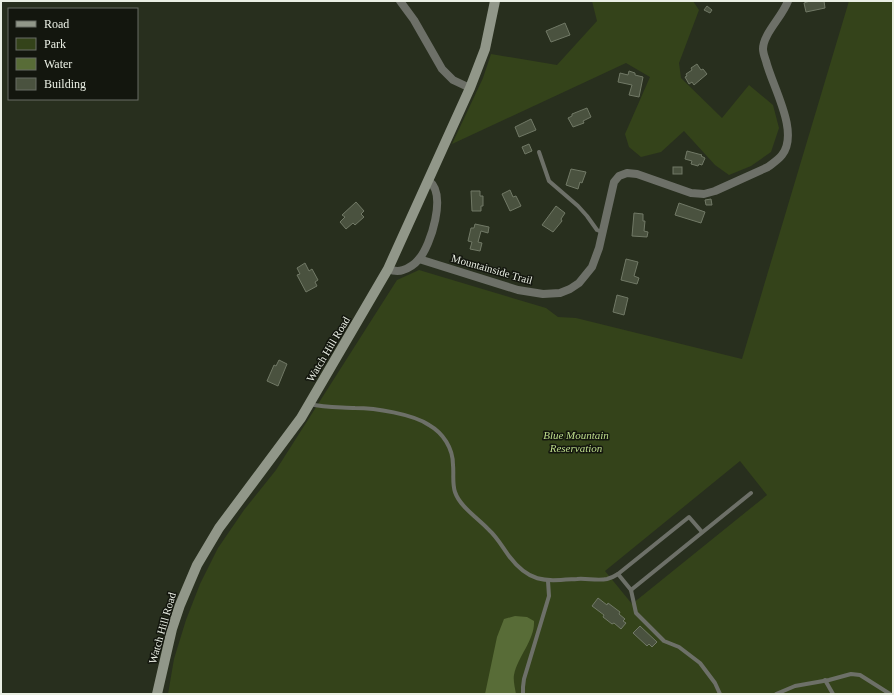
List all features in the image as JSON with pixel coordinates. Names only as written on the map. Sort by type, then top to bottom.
[{"type":"street","points":[[400,1],[414,20],[442,69],[453,80],[470,88]]},
{"type":"street","name":"Watch Hill Road","points":[[157,694],[172,629],[180,604],[197,565],[219,528],[286,439],[309,404],[388,269],[429,182],[470,88],[485,49],[495,1]]},
{"type":"street","name":"Mountainside Trail","points":[[419,259],[518,290],[543,294],[560,293],[579,283],[592,268],[599,248],[614,182],[619,176],[627,173],[638,174],[691,193],[704,194],[715,191],[768,167],[782,155],[786,148],[788,139],[787,124],[763,50],[765,38],[785,10],[788,1]]},
{"type":"street","points":[[388,269],[396,271],[403,270],[419,259],[430,238],[434,225],[437,196],[433,184],[429,182]]},
{"type":"lane","points":[[539,152],[550,181],[578,206],[597,230],[602,232]]},
{"type":"lane","points":[[309,404],[318,406],[358,408],[402,414],[429,424],[445,439],[451,451],[454,463],[453,480],[458,500],[491,532],[510,558],[522,570],[534,578],[548,581],[607,579],[618,574],[690,517],[702,532]]},
{"type":"lane","points":[[631,590],[751,493]]},
{"type":"lane","points":[[618,574],[631,590],[636,613],[664,640],[679,647],[700,663],[715,683],[720,694]]},
{"type":"lane","points":[[523,694],[522,687],[524,679],[549,596],[548,581]]},
{"type":"lane","points":[[776,694],[795,686],[846,674],[860,675],[890,694]]},
{"type":"lane","points":[[825,680],[833,694]]},
{"type":"green space","points":[[592,1],[693,1],[699,10],[679,63],[681,78],[722,118],[749,85],[773,105],[779,128],[771,152],[751,166],[729,175],[715,165],[684,131],[661,152],[641,157],[629,147],[625,134],[650,77],[626,63],[452,144],[483,78],[491,54],[557,65],[597,21]]},
{"type":"green space","name":"Blue Mountain Reservation","points":[[849,1],[893,1],[893,694],[168,694],[174,659],[186,620],[200,584],[218,548],[244,510],[276,470],[397,280],[419,270],[546,308],[558,317],[576,318],[742,359]],"holes":[[[740,461],[767,495],[632,604],[605,571]]]},
{"type":"water","points":[[515,616],[527,617],[534,621],[532,635],[514,675],[516,694],[485,694],[497,637],[504,619]]},
{"type":"building","points":[[810,1],[824,1],[825,8],[806,12],[804,3]]},
{"type":"building","points":[[707,6],[712,10],[710,13],[704,10]]},
{"type":"building","points":[[565,23],[570,35],[551,42],[546,31]]},
{"type":"building","points":[[697,64],[701,70],[703,69],[707,74],[694,85],[692,82],[689,84],[685,77],[687,76],[686,74]]},
{"type":"building","points":[[629,71],[635,73],[635,75],[643,77],[639,97],[629,95],[632,85],[618,82],[620,73],[628,75]]},
{"type":"building","points":[[587,108],[591,117],[583,121],[584,123],[573,127],[568,118],[572,116],[572,114]]},
{"type":"building","points":[[531,119],[536,130],[519,137],[515,127]]},
{"type":"building","points":[[529,144],[532,151],[525,154],[522,147]]},
{"type":"building","points":[[687,151],[702,155],[701,156],[705,158],[702,165],[699,164],[698,166],[691,164],[692,161],[685,159]]},
{"type":"building","points":[[673,167],[682,167],[682,174],[673,174]]},
{"type":"building","points":[[571,169],[586,172],[578,189],[566,185]]},
{"type":"building","points":[[510,190],[513,197],[516,196],[521,206],[510,211],[502,194]]},
{"type":"building","points":[[471,191],[480,191],[480,196],[483,196],[483,206],[481,206],[481,211],[472,211]]},
{"type":"building","points":[[711,199],[712,205],[706,205],[705,200]]},
{"type":"building","points":[[356,202],[364,211],[361,214],[364,217],[355,225],[353,223],[346,229],[340,222],[345,217],[342,215]]},
{"type":"building","points":[[679,203],[705,212],[701,223],[675,215]]},
{"type":"building","points":[[556,206],[565,213],[561,219],[562,221],[553,232],[542,225]]},
{"type":"building","points":[[634,213],[643,214],[643,221],[645,221],[644,231],[648,232],[647,237],[632,236]]},
{"type":"building","points":[[475,224],[489,227],[488,233],[481,231],[478,242],[482,243],[480,251],[470,249],[472,242],[468,241],[471,228],[474,228]]},
{"type":"building","points":[[626,259],[638,262],[634,276],[639,278],[637,284],[621,280]]},
{"type":"building","points":[[305,263],[309,271],[312,269],[318,280],[315,282],[317,286],[306,292],[297,275],[300,274],[297,268]]},
{"type":"building","points":[[617,295],[628,298],[624,315],[613,312]]},
{"type":"building","points":[[279,360],[287,364],[278,386],[267,381],[274,365],[276,366]]},
{"type":"building","points":[[598,598],[620,612],[619,614],[625,619],[623,621],[626,623],[621,629],[603,617],[604,615],[592,606]]},
{"type":"building","points":[[640,626],[657,642],[652,647],[649,644],[647,646],[633,633]]}]
